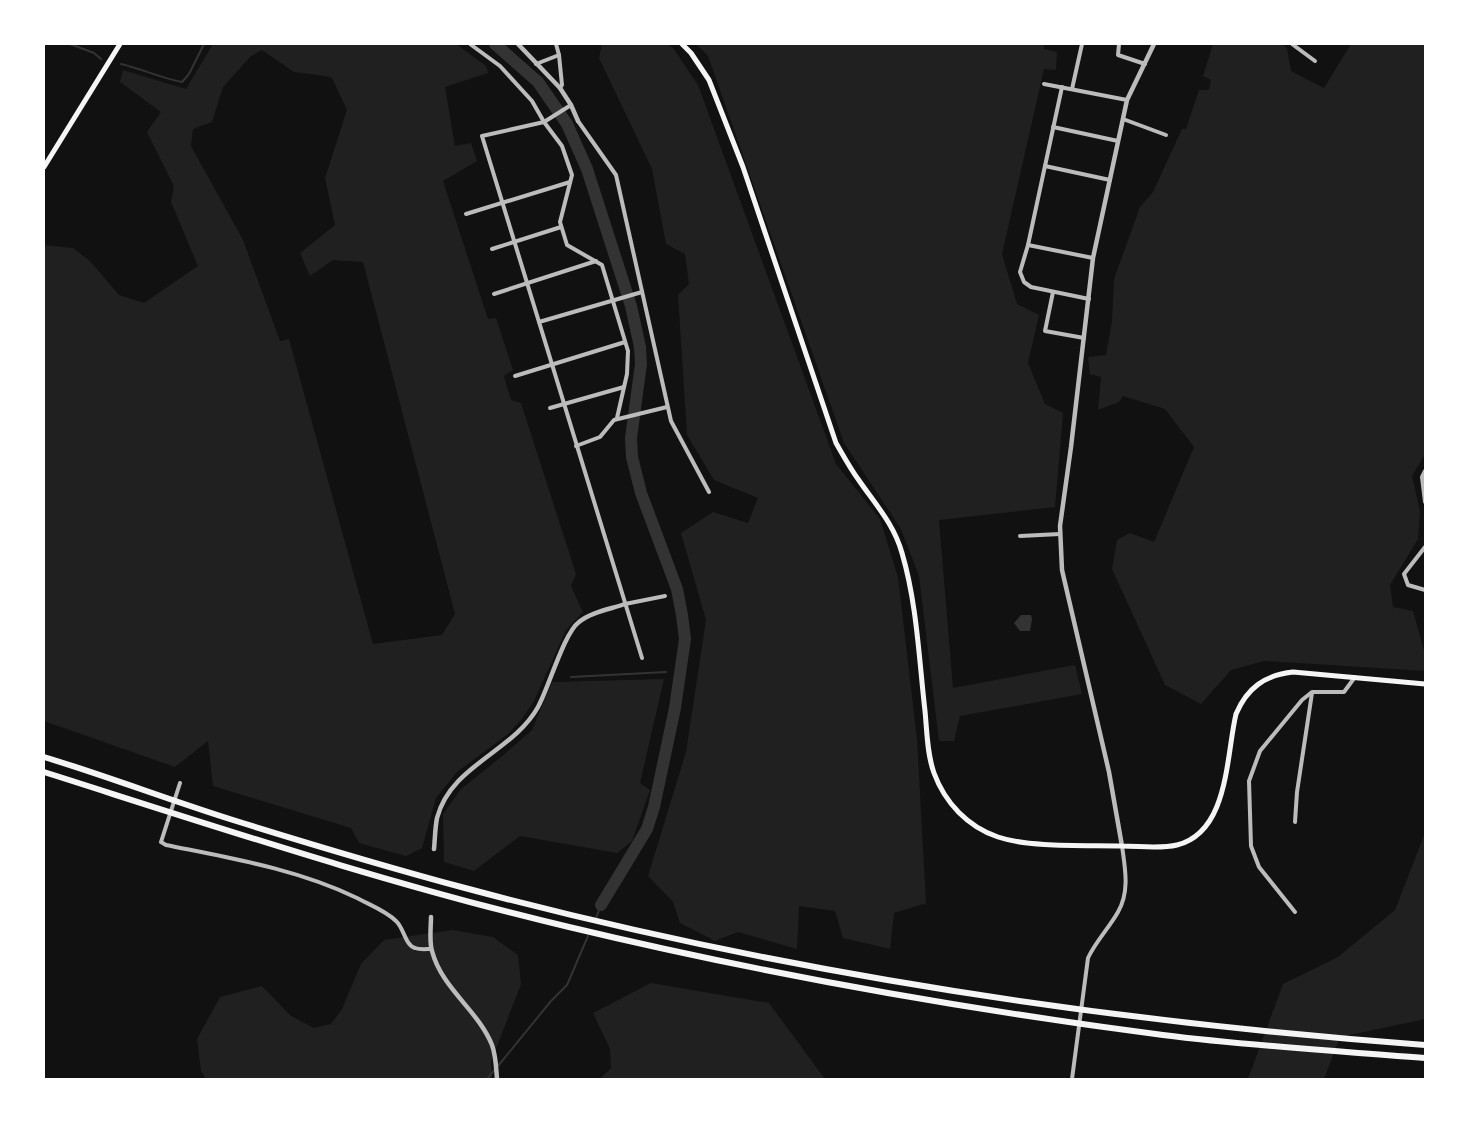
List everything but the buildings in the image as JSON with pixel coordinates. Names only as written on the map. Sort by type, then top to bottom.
[{"type":"highway","points":[[44,757],[312,844],[466,888],[660,936],[846,973],[1138,1018],[1324,1038],[1425,1045]]},
{"type":"highway","points":[[44,772],[310,856],[464,900],[659,948],[863,990],[984,1010],[1167,1035],[1425,1058]]},
{"type":"main road","points":[[44,167],[120,44]]},
{"type":"main road","points":[[682,44],[691,53],[710,80],[743,167],[836,443],[859,480],[891,524],[902,552],[911,592],[928,743],[934,772],[944,795],[962,817],[997,837],[1011,841],[1046,844],[1162,847],[1178,845],[1191,839],[1206,826],[1218,806],[1236,714],[1241,702],[1256,684],[1271,676],[1293,672],[1425,684]]},
{"type":"street","points":[[470,44],[500,66],[532,101],[562,146],[572,175],[563,206],[561,227],[567,245],[602,265],[628,351],[627,374],[619,418]]},
{"type":"street","points":[[518,44],[560,88],[571,105],[578,121],[616,175],[673,427],[709,492]]},
{"type":"street","points":[[556,44],[562,85],[560,88]]},
{"type":"street","points":[[1072,89],[1082,44]]},
{"type":"street","points":[[1119,44],[1118,55],[1145,64]]},
{"type":"street","points":[[1072,1079],[1088,958],[1119,911],[1126,883],[1122,846],[1109,772],[1064,578],[1060,534],[1093,258],[1128,100],[1154,44]]},
{"type":"street","points":[[1292,44],[1315,61]]},
{"type":"street","points":[[536,64],[559,55]]},
{"type":"street","points":[[1044,84],[1128,100]]},
{"type":"street","points":[[1062,87],[1028,245],[1020,272],[1021,277],[1028,285],[1089,299]]},
{"type":"street","points":[[571,105],[546,121],[482,136],[642,658]]},
{"type":"street","points":[[1123,119],[1166,135]]},
{"type":"street","points":[[1054,127],[1118,140]]},
{"type":"street","points":[[1045,166],[1110,180]]},
{"type":"street","points":[[466,214],[570,182]]},
{"type":"street","points":[[492,249],[561,227]]},
{"type":"street","points":[[1028,245],[1093,258]]},
{"type":"street","points":[[494,294],[596,261]]},
{"type":"street","points":[[539,322],[642,292]]},
{"type":"street","points":[[1053,292],[1045,331],[1084,338]]},
{"type":"street","points":[[515,376],[625,342]]},
{"type":"street","points":[[550,408],[624,387]]},
{"type":"street","points":[[576,446],[600,437],[614,420],[668,407]]},
{"type":"street","points":[[1425,471],[1422,477],[1425,502]]},
{"type":"street","points":[[1020,536],[1060,534]]},
{"type":"street","points":[[1425,547],[1423,553],[1404,574],[1408,585],[1425,590]]},
{"type":"street","points":[[434,849],[437,818],[455,784],[516,735],[528,722],[538,707],[570,631],[580,621],[626,604],[665,596]]},
{"type":"street","points":[[1295,912],[1259,867],[1251,846],[1249,781],[1260,751],[1302,700],[1312,692],[1344,692],[1355,677]]},
{"type":"street","points":[[1295,822],[1297,792],[1312,692]]},
{"type":"street","points":[[180,783],[161,842],[166,845],[281,870],[350,895],[379,909],[396,921],[409,943],[415,948],[431,949]]},
{"type":"street","points":[[431,916],[431,949],[440,974],[483,1029],[492,1045],[496,1061],[497,1079]]},
{"type":"shaded area","points":[[213,44],[456,44],[486,66],[488,73],[445,87],[455,146],[471,143],[477,161],[443,181],[488,319],[496,318],[513,370],[504,376],[511,400],[521,403],[576,574],[571,586],[583,612],[566,630],[534,701],[521,720],[508,734],[457,772],[436,798],[422,848],[406,856],[359,843],[351,828],[213,786],[208,741],[175,767],[44,721],[44,245],[73,248],[90,261],[119,295],[144,303],[198,266],[171,202],[174,186],[147,132],[161,112],[120,82],[123,70],[186,89]],"holes":[[[262,50],[294,72],[332,78],[347,110],[325,178],[335,225],[300,253],[310,276],[333,260],[363,262],[455,614],[442,635],[373,644],[289,339],[280,341],[243,240],[191,146],[193,129],[212,122],[223,87],[251,56]]]},
{"type":"shaded area","points":[[602,44],[667,44],[673,48],[698,85],[836,464],[880,519],[898,577],[917,739],[926,903],[894,913],[890,949],[843,938],[835,911],[799,906],[797,949],[738,932],[715,941],[680,923],[673,902],[648,876],[686,752],[706,620],[681,533],[713,512],[748,523],[758,498],[714,480],[687,435],[678,295],[689,284],[685,254],[666,244],[652,169],[599,58]]},
{"type":"shaded area","points":[[696,44],[1044,44],[1044,49],[1057,52],[1056,70],[1044,69],[1002,254],[1017,304],[1039,315],[1028,363],[1045,404],[1063,413],[1055,507],[939,520],[953,688],[1075,665],[1082,694],[960,716],[954,741],[939,741],[919,576],[901,529],[844,443],[708,56]]},
{"type":"shaded area","points":[[1213,44],[1282,44],[1287,48],[1291,71],[1324,88],[1351,44],[1425,44],[1425,454],[1412,476],[1420,511],[1418,539],[1390,585],[1393,607],[1413,611],[1425,654],[1425,671],[1264,661],[1231,670],[1201,704],[1165,685],[1112,569],[1117,540],[1130,533],[1154,542],[1194,447],[1165,409],[1123,396],[1119,402],[1098,410],[1101,377],[1090,374],[1088,357],[1106,355],[1112,321],[1114,279],[1140,207],[1153,192],[1182,129],[1186,129],[1199,90],[1209,90],[1211,80],[1203,76]]},
{"type":"shaded area","points":[[1021,615],[1031,615],[1030,631],[1020,631],[1014,623]]},
{"type":"shaded area","points":[[664,679],[640,783],[650,790],[632,841],[617,853],[520,836],[474,871],[444,862],[443,814],[461,789],[532,730],[552,682]]},
{"type":"shaded area","points":[[1425,833],[1425,1019],[1340,1037],[1324,1079],[1248,1079],[1283,984],[1338,957],[1395,910]]},
{"type":"shaded area","points":[[452,930],[493,937],[518,955],[521,984],[491,1062],[492,1079],[206,1079],[201,1071],[197,1039],[220,997],[262,986],[291,1016],[314,1028],[331,1024],[342,1009],[361,964],[384,940]]},
{"type":"shaded area","points":[[651,983],[769,1003],[825,1079],[600,1079],[611,1068],[610,1049],[593,1013]]},
{"type":"waterway","points":[[70,44],[94,53],[101,59]]},
{"type":"waterway","points":[[121,64],[182,82],[189,74],[204,44]]},
{"type":"waterway","points":[[495,44],[538,82],[567,124],[587,169],[631,306],[640,347],[641,364],[631,438],[632,457],[641,493],[677,589],[685,639],[675,708],[654,807],[647,829],[601,905]]},
{"type":"waterway","points":[[571,677],[666,672]]},
{"type":"waterway","points":[[596,918],[601,905]]},
{"type":"waterway","points":[[498,1066],[551,1001],[567,985],[588,936]]},
{"type":"waterway","points":[[487,1079],[495,1069]]}]
